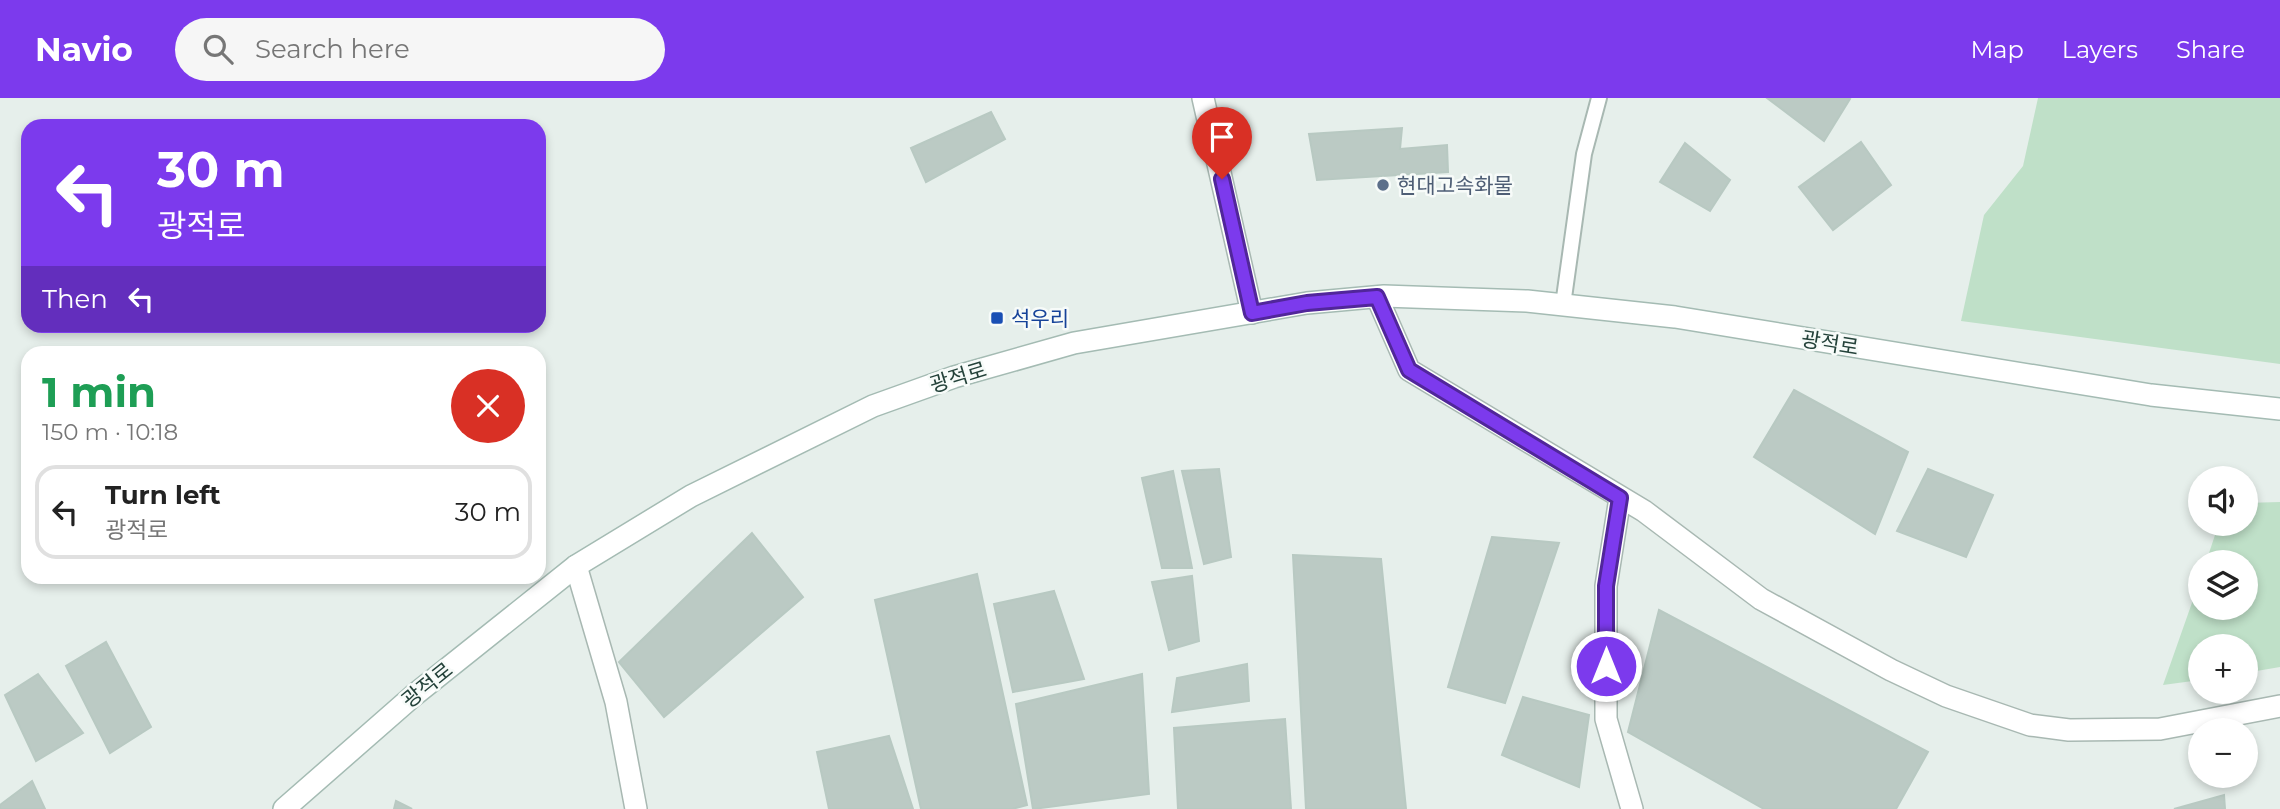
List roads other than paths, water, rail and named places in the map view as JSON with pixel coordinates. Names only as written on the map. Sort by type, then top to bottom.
[{"type":"main road","points":[[1203,98],[1252,313]]},
{"type":"main road","points":[[1377,297],[1409,370],[1644,511],[1761,599],[1946,696],[2030,725],[2069,730],[2160,729],[2280,706]]},
{"type":"main road","name":"광적로","points":[[284,809],[413,696],[576,566],[691,496],[873,406],[954,377],[1074,343],[1307,303],[1377,297],[1563,305],[1675,317],[2151,396],[2280,409]]},
{"type":"main road","points":[[1620,498],[1606,586],[1606,719],[1632,809]]},
{"type":"main road","points":[[576,566],[616,702],[636,809]]},
{"type":"lane","points":[[1563,305],[1584,154],[1599,98]]},
{"type":"place","name":"현대고속화물","points":[[1383,185]]},
{"type":"place","name":"석우리","points":[[997,318]]}]
